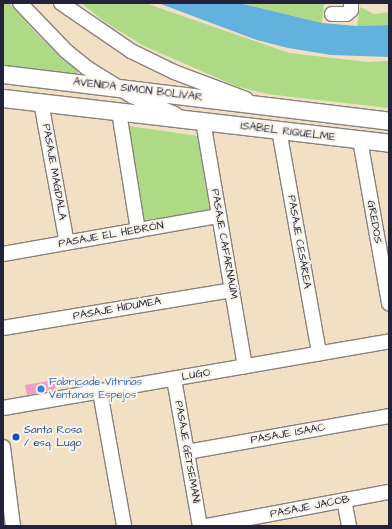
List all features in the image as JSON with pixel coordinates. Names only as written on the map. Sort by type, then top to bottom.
[{"type":"main road","name":"AVENIDA SIMÓN BOLÍVAR","points":[[3,74],[389,121]]},
{"type":"main road","name":"AVENIDA SIMÓN BOLÍVAR","points":[[3,98],[196,120]]},
{"type":"main road","name":"ISABEL RIQUELME","points":[[196,120],[389,143]]},
{"type":"street","points":[[20,3],[66,51],[117,87],[196,120]]},
{"type":"street","points":[[61,3],[106,35],[152,62],[200,82],[272,107]]},
{"type":"street","points":[[332,14],[346,14],[351,10],[350,3]]},
{"type":"street","name":"PASAJE MAGDALA","points":[[41,102],[67,243]]},
{"type":"street","points":[[119,112],[138,230]]},
{"type":"street","name":"PASAJE CAFARNAÚM","points":[[196,120],[219,216],[245,366]]},
{"type":"street","name":"PASAJE CESÁREA","points":[[279,130],[319,353]]},
{"type":"street","name":"GREDOS","points":[[360,140],[389,303]]},
{"type":"street","name":"PASAJE EL HEBRÓN","points":[[3,254],[219,216]]},
{"type":"street","name":"PASAJE HIDUMEA","points":[[3,328],[232,290]]},
{"type":"street","name":"LUGO","points":[[3,408],[389,341]]},
{"type":"street","name":"PASAJE GETSEMANI","points":[[174,379],[200,526]]},
{"type":"street","points":[[100,392],[124,526]]},
{"type":"street","name":"PASAJE ISAAC","points":[[187,452],[389,416]]},
{"type":"street","points":[[3,447],[13,526]]},
{"type":"street","name":"PASAJE JACOB","points":[[207,526],[269,520],[344,500],[389,492]]},
{"type":"street","points":[[344,500],[349,526]]},
{"type":"green space","points":[[3,3],[9,3],[37,34],[77,70],[78,77],[3,67]]},
{"type":"green space","points":[[81,3],[145,3],[289,53],[368,62],[389,61],[389,108],[267,94],[236,86],[144,46],[105,22]]},
{"type":"green space","points":[[239,3],[324,3],[322,23]]},
{"type":"green space","points":[[360,7],[374,14],[389,12],[389,25],[357,26]]},
{"type":"green space","points":[[129,126],[198,136],[213,209],[143,222]]},
{"type":"water","points":[[158,3],[239,3],[322,23],[357,26],[389,25],[389,57],[331,55],[288,48],[257,40]]},
{"type":"building","name":"Fabricade Vitrinas Ventanas Espejos","points":[[54,380],[56,390],[27,395],[25,385]]},
{"type":"place","name":"Fabricade Vitrinas Ventanas Espejos","points":[[41,389]]},
{"type":"place","name":"Santa Rosa / esq. Lugo","points":[[16,437]]}]
